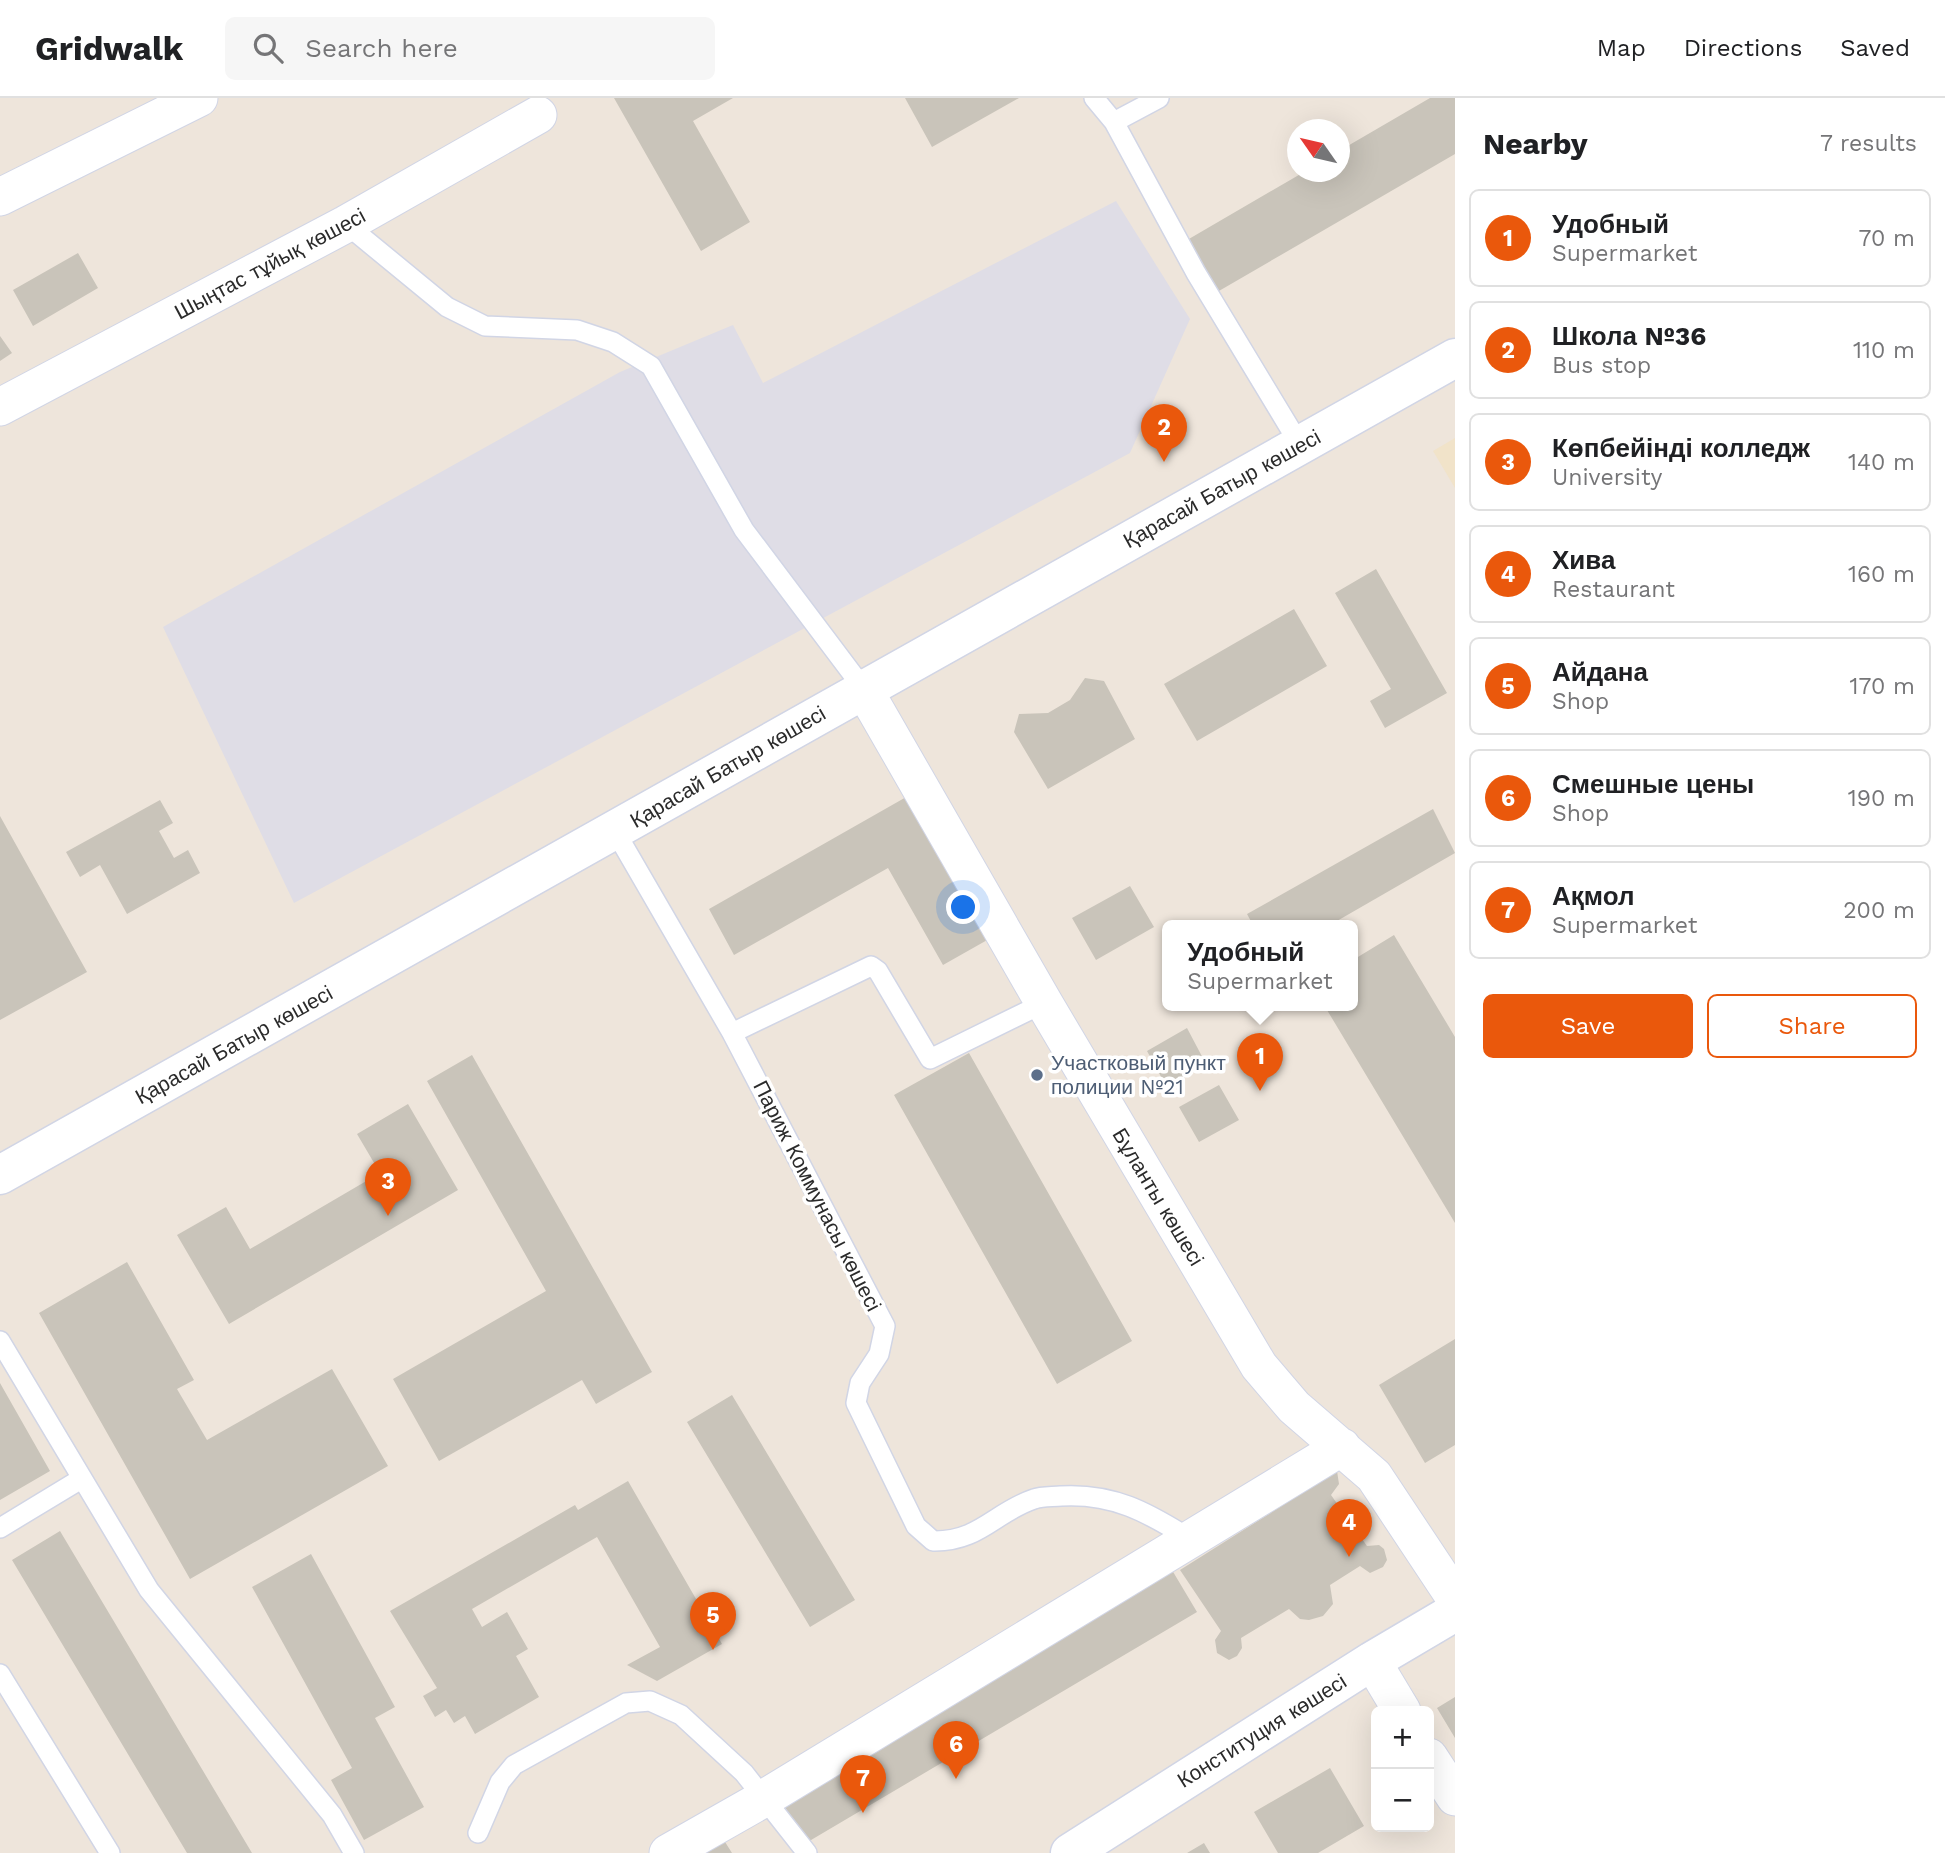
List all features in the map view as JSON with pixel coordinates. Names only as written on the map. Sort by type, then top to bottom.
[{"type":"street","points":[[0,197],[199,98]]},
{"type":"street","name":"Шыңтас тұйық көшесі","points":[[0,407],[346,224],[538,115]]},
{"type":"street","name":"Қарасай Батыр көшесі","points":[[0,1175],[615,831],[863,688],[1455,358]]},
{"type":"street","name":"Бұланты көшесі","points":[[863,688],[1044,1003],[1259,1366],[1294,1407],[1374,1476],[1455,1598]]},
{"type":"street","points":[[668,1853],[763,1799],[1342,1447]]},
{"type":"street","name":"Конституция көшесі","points":[[1070,1853],[1372,1661],[1455,1612]]},
{"type":"street","points":[[1372,1661],[1399,1706]]},
{"type":"street","points":[[1434,1765],[1455,1797]]},
{"type":"lane","points":[[1094,98],[1114,122],[1196,272],[1300,445]]},
{"type":"lane","points":[[1114,122],[1159,98]]},
{"type":"lane","points":[[346,224],[447,307],[485,326],[576,330],[613,342],[651,366],[744,530],[863,688]]},
{"type":"lane","name":"Париж Коммунасы көшесі","points":[[615,831],[732,1033],[885,1326],[879,1354],[860,1383],[856,1403],[916,1525],[933,1541],[956,1541],[1035,1498],[1086,1495],[1116,1500],[1146,1511],[1190,1539]]},
{"type":"lane","points":[[732,1033],[871,966],[878,971],[930,1059],[1044,1003]]},
{"type":"lane","points":[[0,1341],[149,1590],[332,1815],[354,1853]]},
{"type":"lane","points":[[0,1528],[81,1479]]},
{"type":"lane","points":[[0,1674],[110,1853]]},
{"type":"lane","points":[[478,1833],[500,1782],[513,1765],[626,1703],[650,1701],[681,1716],[744,1773],[807,1853]]},
{"type":"shaded area","points":[[1116,201],[1190,319],[1130,453],[294,903],[163,627],[620,372],[733,325],[763,383]]},
{"type":"shaded area","points":[[1455,438],[1455,488],[1433,451]]},
{"type":"building","points":[[614,98],[733,98],[693,121],[750,222],[701,251]]},
{"type":"building","points":[[905,98],[1019,98],[932,147]]},
{"type":"building","points":[[1430,98],[1455,98],[1455,154],[1212,295],[1182,243],[1287,182],[1350,182],[1350,145]]},
{"type":"building","points":[[78,253],[98,288],[33,326],[13,290]]},
{"type":"building","points":[[0,336],[12,353],[0,361]]},
{"type":"building","points":[[1376,569],[1447,693],[1385,728],[1370,701],[1391,689],[1335,593]]},
{"type":"building","points":[[1294,609],[1327,666],[1197,741],[1164,684]]},
{"type":"building","points":[[1085,678],[1104,681],[1135,739],[1048,789],[1014,732],[1019,714],[1048,713],[1070,700]]},
{"type":"building","points":[[908,796],[989,939],[943,965],[888,868],[734,955],[709,909]]},
{"type":"building","points":[[160,800],[173,823],[159,831],[174,858],[188,850],[200,873],[127,914],[100,865],[80,877],[66,852]]},
{"type":"building","points":[[1433,809],[1455,853],[1339,920],[1250,920],[1247,914]]},
{"type":"building","points":[[0,816],[87,972],[0,1020]]},
{"type":"building","points":[[1130,886],[1154,927],[1096,960],[1072,918]]},
{"type":"building","points":[[1394,935],[1455,1037],[1455,1223],[1328,1011],[1358,1011],[1358,957]]},
{"type":"building","points":[[1187,1028],[1206,1064],[1166,1086],[1147,1051]]},
{"type":"building","points":[[969,1053],[1132,1341],[1057,1384],[894,1095]]},
{"type":"building","points":[[472,1055],[652,1372],[596,1404],[582,1380],[439,1461],[393,1379],[546,1291],[427,1081]]},
{"type":"building","points":[[1219,1085],[1239,1120],[1199,1142],[1179,1107]]},
{"type":"building","points":[[408,1104],[458,1190],[229,1324],[177,1235],[226,1207],[250,1249],[380,1173],[357,1134]]},
{"type":"building","points":[[127,1262],[194,1380],[177,1389],[207,1440],[332,1369],[388,1466],[190,1579],[39,1313]]},
{"type":"building","points":[[1455,1339],[1455,1445],[1425,1463],[1379,1385]]},
{"type":"building","points":[[0,1383],[50,1471],[0,1500]]},
{"type":"building","points":[[732,1395],[855,1600],[810,1627],[687,1422]]},
{"type":"building","points":[[1337,1471],[1339,1484],[1331,1495],[1367,1546],[1379,1545],[1384,1549],[1387,1560],[1383,1567],[1370,1573],[1360,1566],[1330,1585],[1333,1604],[1323,1616],[1309,1620],[1300,1619],[1289,1609],[1241,1638],[1242,1648],[1237,1656],[1229,1660],[1217,1653],[1215,1640],[1221,1631],[1180,1570]]},
{"type":"building","points":[[628,1481],[722,1644],[657,1681],[627,1665],[660,1647],[597,1537],[472,1609],[482,1627],[507,1612],[528,1649],[516,1656],[539,1697],[475,1734],[465,1716],[454,1723],[446,1710],[435,1717],[423,1696],[437,1688],[390,1611],[575,1505],[578,1510]]},
{"type":"building","points":[[60,1531],[252,1853],[187,1853],[12,1560]]},
{"type":"building","points":[[311,1554],[395,1707],[375,1718],[424,1807],[364,1840],[331,1780],[352,1768],[252,1587]]},
{"type":"building","points":[[1169,1565],[1197,1612],[806,1843],[779,1797]]},
{"type":"building","points":[[1455,1697],[1455,1738],[1437,1708]]},
{"type":"building","points":[[1330,1768],[1364,1826],[1318,1853],[1278,1853],[1254,1812]]},
{"type":"building","points":[[720,1834],[732,1853],[688,1853]]},
{"type":"building","points":[[1204,1843],[1210,1853],[1187,1853]]},
{"type":"place","name":"Школа №36","points":[[1164,462]]},
{"type":"place","name":"Участковый пункт полиции №21","points":[[1037,1075]]},
{"type":"place","name":"Удобный","points":[[1260,1091]]},
{"type":"place","name":"Көпбейінді колледж","points":[[388,1216]]},
{"type":"place","name":"Хива","points":[[1349,1557]]},
{"type":"place","name":"Айдана","points":[[713,1650]]},
{"type":"place","name":"Смешные цены","points":[[956,1779]]},
{"type":"place","name":"Ақмол","points":[[863,1813]]}]
